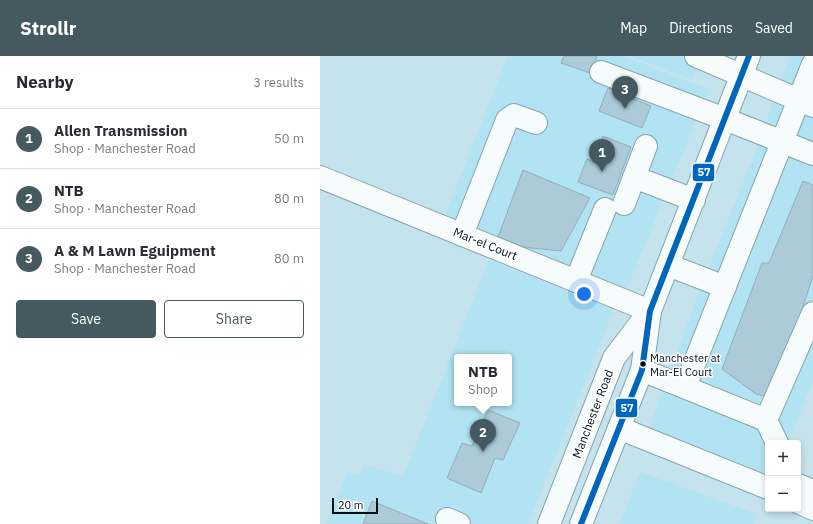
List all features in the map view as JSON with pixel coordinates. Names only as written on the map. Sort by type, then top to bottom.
[{"type":"main road","points":[[696,56],[746,66],[806,103]]},
{"type":"main road","points":[[685,387],[783,142],[806,103],[813,64]]},
{"type":"main road","name":"Manchester Road","points":[[581,524],[642,370],[650,311],[746,66]]},
{"type":"main road","points":[[601,72],[813,154]]},
{"type":"main road","points":[[462,235],[507,120],[514,115],[536,123]]},
{"type":"main road","points":[[576,281],[614,206],[634,177],[646,146]]},
{"type":"main road","name":"Mar-el Court","points":[[320,177],[650,311]]},
{"type":"main road","points":[[634,177],[694,200]]},
{"type":"main road","points":[[668,265],[725,287]]},
{"type":"main road","name":"Manchester Road","points":[[549,524],[614,358],[650,311]]},
{"type":"main road","points":[[766,420],[813,313]]},
{"type":"main road","points":[[642,370],[766,420],[776,440]]},
{"type":"main road","points":[[619,428],[765,487]]},
{"type":"main road","points":[[801,486],[813,491]]},
{"type":"main road","points":[[801,503],[813,509]]},
{"type":"shaded area","points":[[508,56],[623,56],[709,89],[625,293],[444,218]]},
{"type":"shaded area","points":[[631,56],[701,56],[691,80]]},
{"type":"shaded area","points":[[790,56],[813,56],[813,380],[789,440],[765,440],[765,480],[648,431],[697,298],[756,150]]},
{"type":"shaded area","points":[[489,260],[614,309],[528,524],[327,524],[348,472],[359,476],[364,464],[403,477]]},
{"type":"shaded area","points":[[640,472],[757,514],[753,524],[620,524]]},
{"type":"building","points":[[564,56],[597,57],[590,73],[561,63]]},
{"type":"building","points":[[608,88],[651,106],[642,128],[599,111]]},
{"type":"building","points":[[603,136],[631,147],[613,195],[578,182],[587,159],[594,162]]},
{"type":"building","points":[[523,170],[590,198],[561,251],[522,247],[498,237]]},
{"type":"building","points":[[803,181],[813,185],[813,276],[773,398],[756,394],[722,369],[762,263],[769,263]]},
{"type":"building","points":[[488,410],[520,423],[503,460],[495,458],[481,493],[447,478],[462,443],[472,446]]},
{"type":"building","points":[[372,501],[428,524],[363,524]]},
{"type":"transit line","name":"57","points":[[581,524],[642,370],[650,311],[749,56]]},
{"type":"place","name":"A & M Lawn Eguipment","points":[[625,109]]},
{"type":"place","name":"Allen Transmission","points":[[602,172]]},
{"type":"place","name":"Manchester at Mar-El Court","points":[[643,364]]},
{"type":"place","name":"NTB","points":[[483,452]]}]
